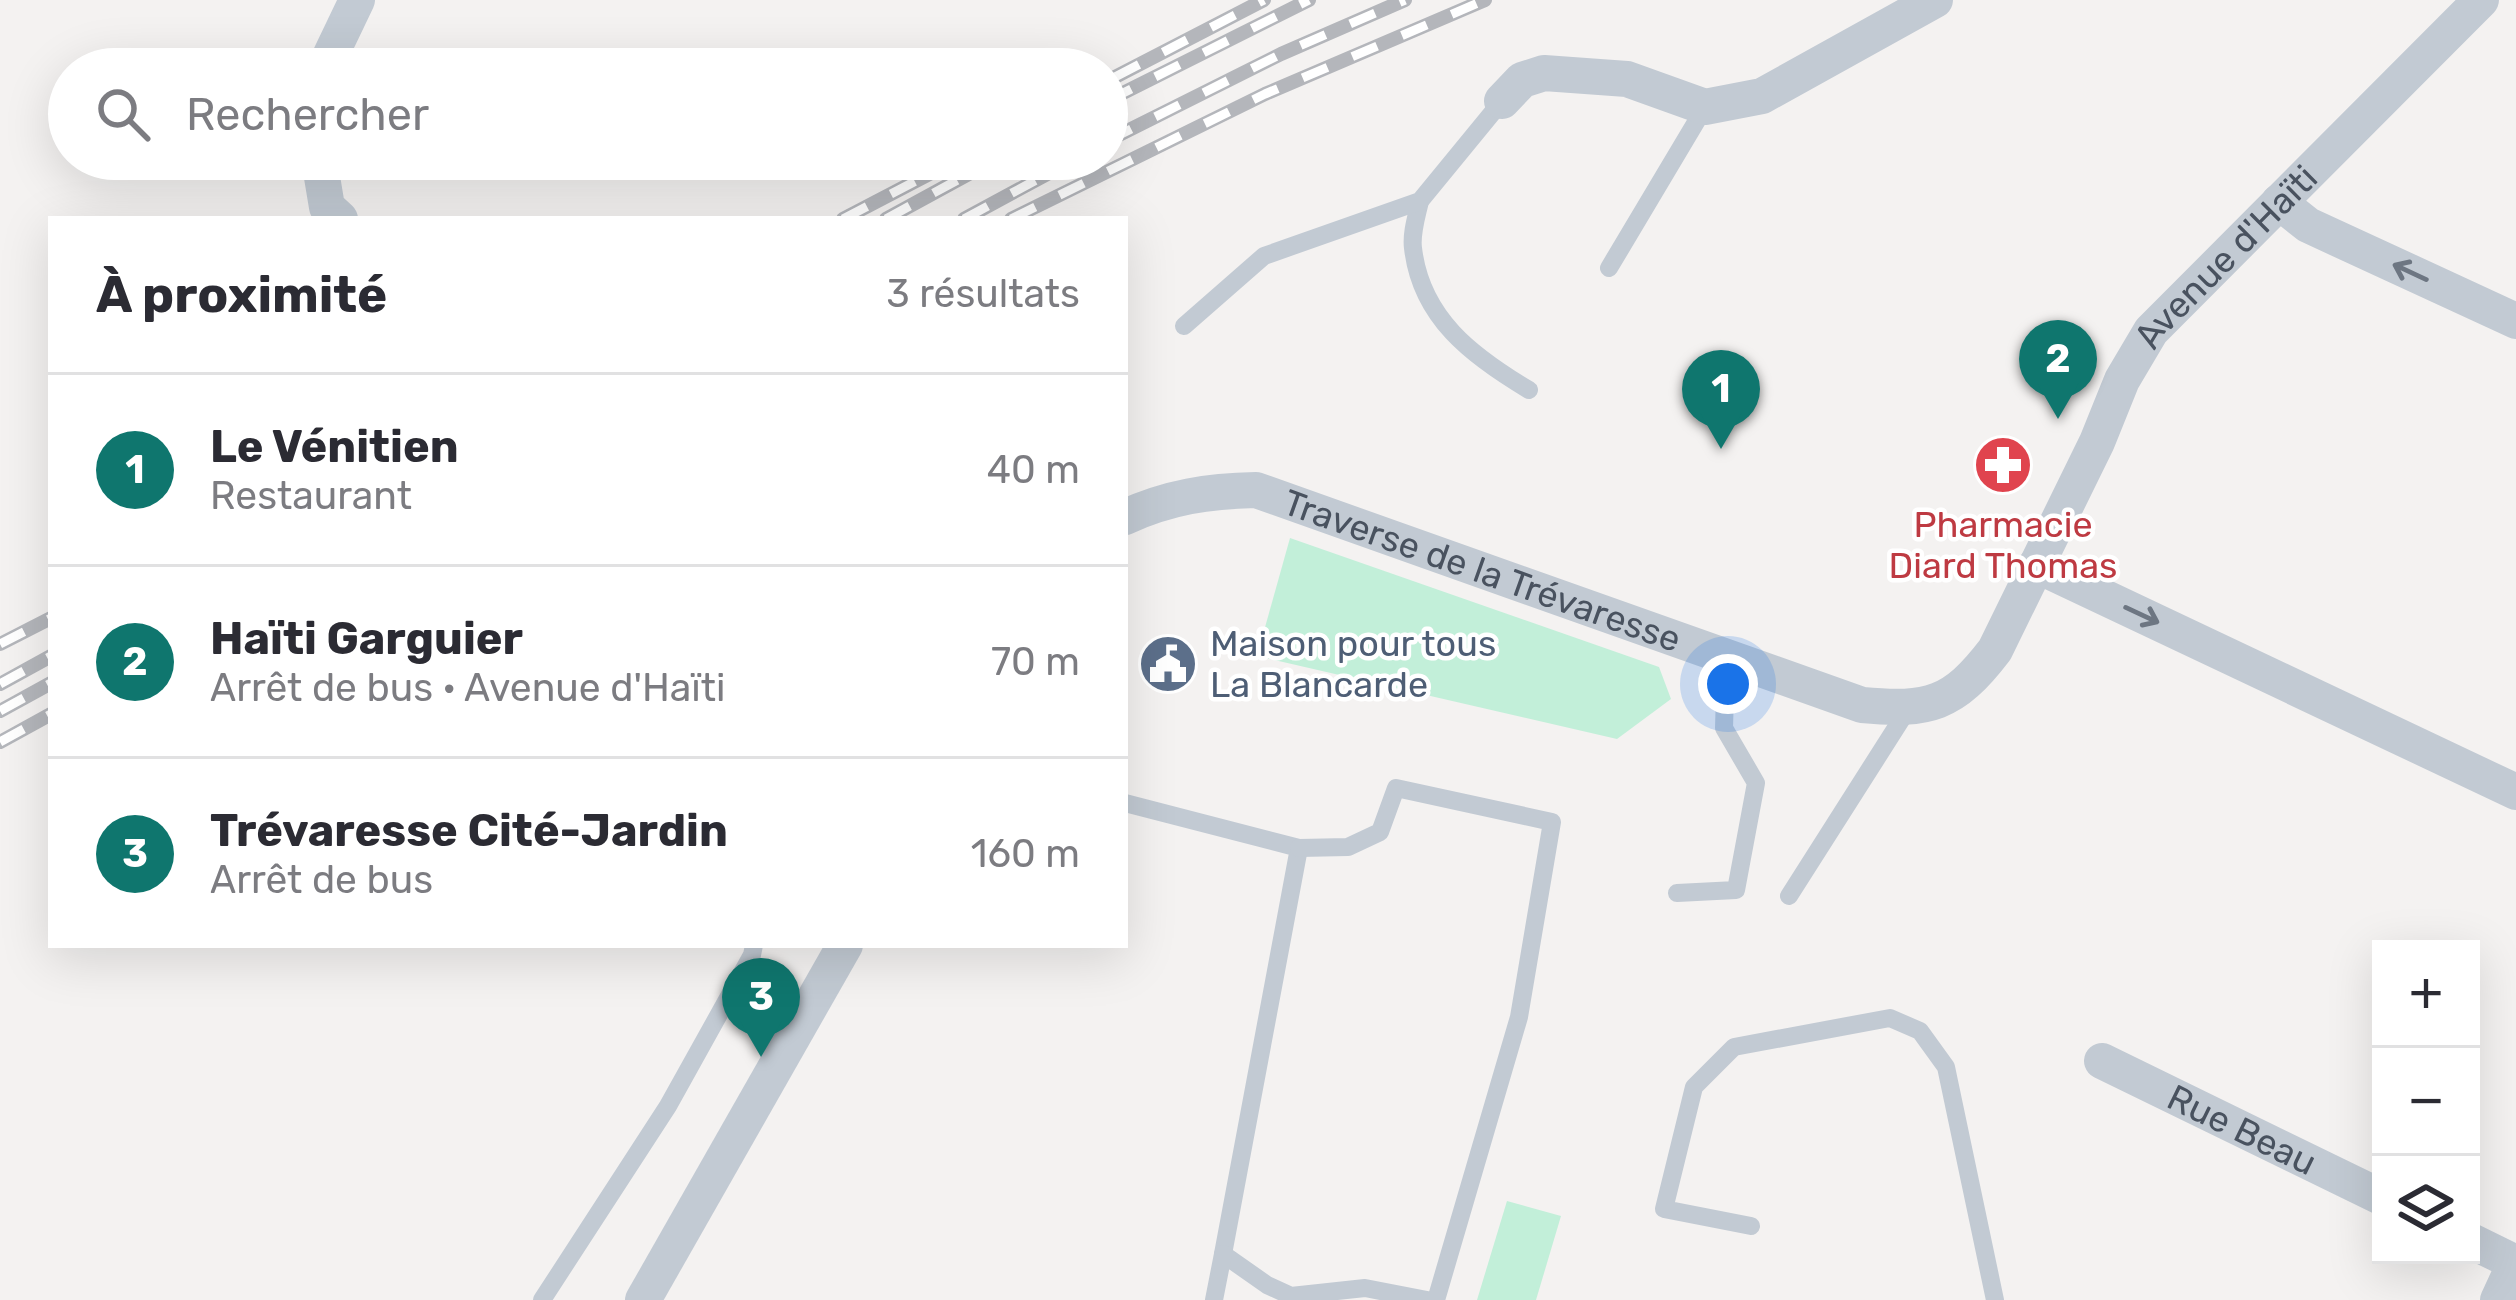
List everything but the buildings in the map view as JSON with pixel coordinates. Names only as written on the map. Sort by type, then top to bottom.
[{"type":"street","points":[[334,48],[357,0]]},
{"type":"street","points":[[1502,101],[1522,80],[1544,74],[1627,79],[1705,107],[1762,96],[1935,0]]},
{"type":"street","name":"Avenue d'Haïti","points":[[1908,709],[1946,700],[1974,677],[1995,650],[2122,380],[2152,331],[2481,0]]},
{"type":"street","points":[[322,180],[327,207],[337,216]]},
{"type":"street","points":[[2279,202],[2308,225],[2516,321]]},
{"type":"street","name":"Traverse de la Trévaresse","points":[[1128,516],[1162,500],[1206,491],[1256,490],[1862,705],[1908,709]]},
{"type":"street","points":[[2036,566],[2516,792]]},
{"type":"street","points":[[643,1300],[842,948]]},
{"type":"street","name":"Rue Beau","points":[[2102,1061],[2372,1193]]},
{"type":"street","points":[[2480,1245],[2516,1262],[2498,1300]]},
{"type":"lane","points":[[1502,101],[1420,201],[1412,244],[1424,291],[1454,338],[1529,390]]},
{"type":"lane","points":[[1609,268],[1705,107]]},
{"type":"lane","points":[[1184,326],[1264,256],[1420,201]]},
{"type":"lane","points":[[1677,893],[1736,890],[1756,783],[1724,728],[1726,659]]},
{"type":"lane","points":[[1789,896],[1908,709]]},
{"type":"lane","points":[[1128,804],[1299,848],[1348,847],[1380,832],[1396,788],[1552,822],[1519,1017],[1431,1300],[1365,1288],[1291,1296],[1223,1254]]},
{"type":"lane","points":[[1214,1300],[1299,848]]},
{"type":"lane","points":[[542,1300],[668,1106],[753,948]]},
{"type":"lane","points":[[1750,1226],[1664,1209],[1694,1087],[1734,1047],[1890,1018],[1920,1031],[1946,1067],[1995,1300]]},
{"type":"green space","points":[[1290,538],[1659,667],[1671,699],[1617,739],[1257,656]]},
{"type":"green space","points":[[1507,1201],[1561,1216],[1536,1300],[1477,1300]]},
{"type":"railway","points":[[1128,70],[1264,0]]},
{"type":"railway","points":[[1128,90],[1309,0]]},
{"type":"railway","points":[[1128,130],[1281,54],[1405,0]]},
{"type":"railway","points":[[1128,161],[1265,94],[1485,0]]},
{"type":"railway","points":[[849,216],[918,180]]},
{"type":"railway","points":[[892,216],[958,180]]},
{"type":"railway","points":[[970,216],[1036,180]]},
{"type":"railway","points":[[1017,216],[1090,180]]},
{"type":"railway","points":[[0,644],[48,620]]},
{"type":"railway","points":[[0,684],[48,658]]},
{"type":"railway","points":[[0,711],[48,685]]},
{"type":"railway","points":[[0,742],[48,716]]},
{"type":"place","name":"Haïti Garguier","points":[[2058,419]]},
{"type":"place","name":"Le Vénitien","points":[[1721,449]]},
{"type":"place","name":"Pharmacie Diard Thomas","points":[[2003,465]]},
{"type":"place","name":"Maison pour tous La Blancarde","points":[[1168,664]]},
{"type":"place","name":"Trévaresse Cité-Jardin","points":[[761,1057]]}]
